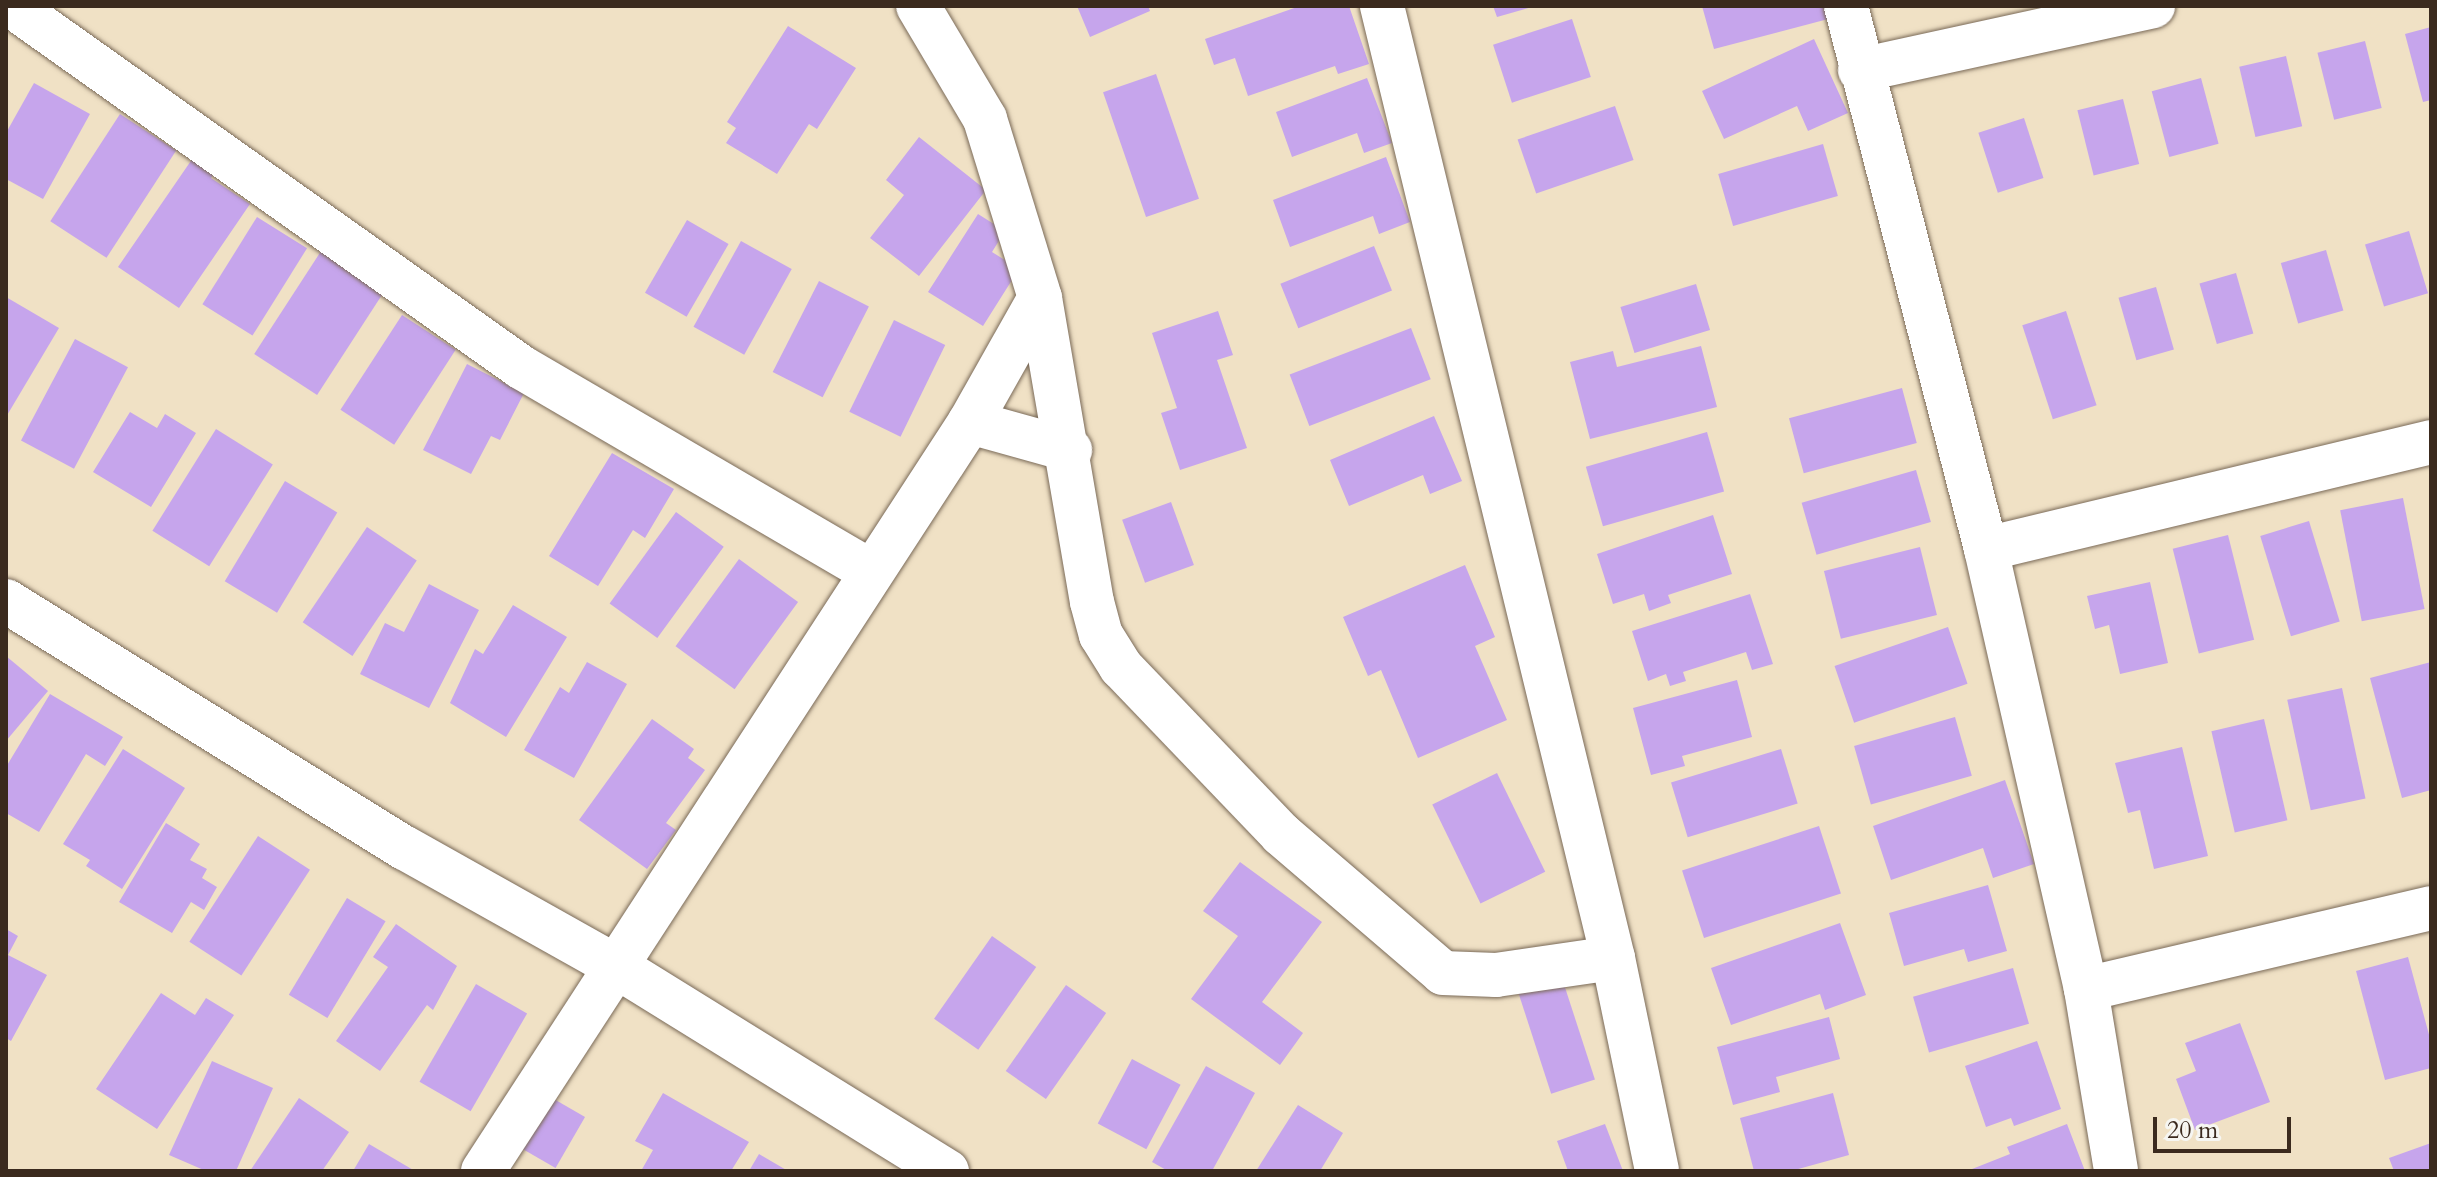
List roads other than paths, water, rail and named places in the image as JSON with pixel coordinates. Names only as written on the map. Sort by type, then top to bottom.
[{"type":"street","points":[[12,6],[521,367],[872,572]]},
{"type":"street","points":[[918,6],[985,119],[1040,298],[1070,450],[1101,635],[1121,667],[1281,834],[1443,973],[1496,975],[1613,958]]},
{"type":"street","points":[[1382,6],[1613,958],[1657,1171]]},
{"type":"street","points":[[1846,6],[1860,70],[1986,549],[2086,989],[2116,1171]]},
{"type":"street","points":[[1860,70],[2153,6]]},
{"type":"street","points":[[483,1171],[619,968],[970,422],[1040,298]]},
{"type":"street","points":[[970,422],[1070,450]]},
{"type":"street","points":[[1986,549],[2431,442]]},
{"type":"street","points":[[6,601],[405,848],[619,968],[947,1171]]},
{"type":"street","points":[[2086,989],[2431,908]]}]
